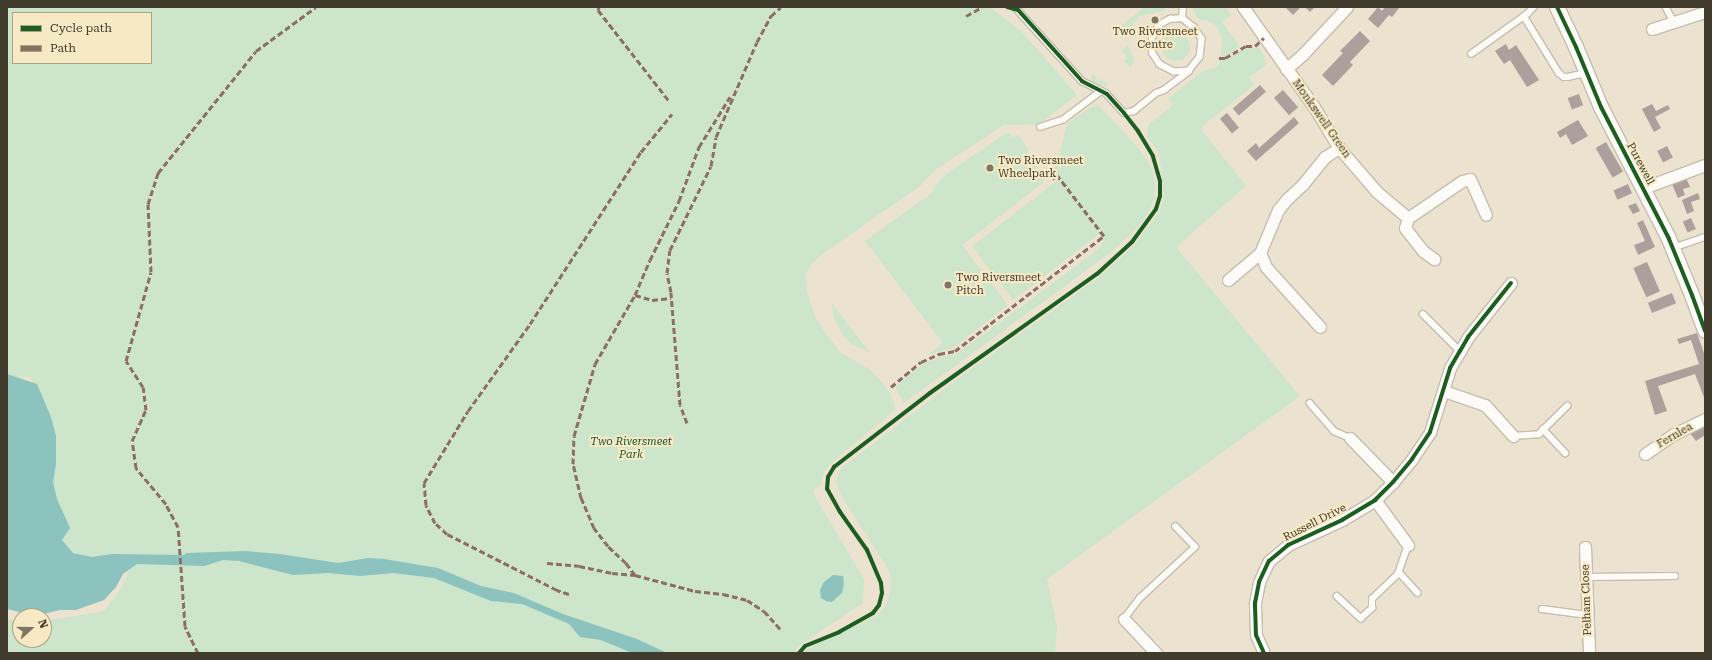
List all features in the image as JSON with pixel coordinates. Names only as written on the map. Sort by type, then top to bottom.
[{"type":"street","name":"Monkswell Green","points":[[1242,7],[1314,107],[1340,148],[1376,192],[1408,218]]},
{"type":"street","name":"Monkswell Green","points":[[1286,69],[1303,54],[1347,7]]},
{"type":"street","name":"Purewell","points":[[1557,7],[1615,137],[1643,188],[1673,249],[1705,331]]},
{"type":"street","points":[[1652,29],[1705,12]]},
{"type":"street","points":[[1228,280],[1260,253],[1278,210],[1287,199],[1303,184],[1325,157],[1340,148]]},
{"type":"street","points":[[1643,188],[1705,165]]},
{"type":"street","points":[[1434,259],[1423,251],[1405,228],[1408,218],[1462,181],[1470,179],[1486,215]]},
{"type":"street","points":[[1260,253],[1266,267],[1320,327]]},
{"type":"street","name":"Russell Drive","points":[[1264,653],[1256,635],[1255,603],[1259,582],[1269,561],[1288,545],[1342,520],[1375,500],[1393,482],[1412,459],[1430,432],[1450,368],[1468,337],[1511,283]]},
{"type":"street","points":[[1444,391],[1485,405],[1512,436]]},
{"type":"street","name":"Fernlea","points":[[1645,454],[1674,434],[1705,419]]},
{"type":"street","points":[[1350,438],[1393,482]]},
{"type":"street","points":[[1375,500],[1408,545]]},
{"type":"street","name":"Pelham Close","points":[[1586,547],[1589,653]]},
{"type":"street","points":[[1124,620],[1156,653]]},
{"type":"lane","points":[[1182,18],[1183,7]]},
{"type":"lane","points":[[1471,54],[1524,16],[1534,7]]},
{"type":"lane","points":[[1666,7],[1674,22]]},
{"type":"lane","points":[[1017,9],[1082,81],[1107,94],[1124,113],[1134,111],[1156,93],[1164,90],[1189,72],[1200,57],[1202,39],[1194,28],[1182,18],[1170,19],[1159,25],[1152,38],[1152,53],[1160,65],[1174,72],[1189,72]]},
{"type":"lane","points":[[1524,16],[1559,73],[1564,77],[1568,77],[1586,72]]},
{"type":"lane","points":[[1040,127],[1064,119],[1101,91]]},
{"type":"lane","points":[[1673,249],[1705,237]]},
{"type":"lane","points":[[1423,314],[1460,351]]},
{"type":"lane","points":[[1310,403],[1334,431],[1350,438]]},
{"type":"lane","points":[[1512,436],[1539,434],[1568,406]]},
{"type":"lane","points":[[1543,429],[1565,453]]},
{"type":"lane","points":[[1124,620],[1140,598],[1195,547],[1176,527]]},
{"type":"lane","points":[[1338,596],[1361,618],[1372,608],[1372,599],[1399,572],[1408,545]]},
{"type":"lane","points":[[1399,572],[1418,593]]},
{"type":"lane","points":[[1586,577],[1675,576]]},
{"type":"lane","points":[[1542,609],[1588,615]]},
{"type":"green space","name":"Two Riversmeet Park","points":[[7,7],[990,7],[1022,32],[1077,95],[1039,124],[1004,125],[935,170],[920,186],[821,255],[812,263],[806,274],[807,292],[815,316],[823,330],[841,353],[868,368],[881,381],[890,393],[896,409],[831,463],[823,474],[821,484],[814,490],[814,495],[864,579],[863,603],[797,647],[797,653],[7,653],[7,619],[12,620],[12,648],[52,648],[52,620],[104,611],[121,589],[132,564],[94,561],[60,546],[49,495],[53,432],[31,377],[7,377]]},
{"type":"green space","points":[[1144,7],[1165,7],[1165,11],[1140,16],[1125,35],[1119,28]]},
{"type":"green space","points":[[1192,7],[1225,7],[1231,15],[1222,22],[1240,47],[1225,56],[1221,56],[1222,39],[1218,28],[1213,23],[1197,18]]},
{"type":"green space","points":[[1176,33],[1186,37],[1190,47],[1186,57],[1176,61],[1166,57],[1162,47],[1166,37]]},
{"type":"green space","points":[[1128,45],[1134,62],[1130,68],[1124,61],[1128,58],[1122,50]]},
{"type":"green space","points":[[1258,47],[1264,55],[1266,65],[1249,78],[1254,85],[1200,128],[1246,186],[1176,247],[1300,396],[1047,579],[1057,627],[1055,653],[803,653],[807,649],[876,616],[886,606],[889,595],[891,579],[889,570],[844,500],[836,483],[840,469],[967,372],[1097,279],[1133,247],[1160,211],[1164,195],[1159,153],[1147,137],[1148,125],[1173,105],[1168,99],[1203,71],[1214,68],[1219,65],[1220,60],[1226,59],[1240,50]]},
{"type":"green space","points":[[1092,73],[1099,82],[1102,79],[1107,87],[1091,81]]},
{"type":"green space","points":[[1098,105],[1138,147],[1152,169],[1155,183],[1154,199],[1146,217],[1135,230],[1110,253],[904,403],[895,387],[923,364],[940,357],[957,354],[1100,248],[1104,240],[1099,234],[1013,300],[972,246],[1058,180],[1050,169],[1058,161],[1067,124],[1089,108]]},
{"type":"green space","points":[[1008,132],[1013,138],[1018,134],[1029,150],[1027,152],[1043,174],[1043,183],[962,245],[1008,305],[953,348],[928,355],[943,343],[865,241],[932,193],[935,186],[946,174]]},
{"type":"green space","points":[[831,302],[870,353],[853,345],[844,337],[834,318]]},
{"type":"water","points":[[7,374],[37,384],[51,417],[56,436],[56,464],[53,482],[57,499],[70,528],[62,540],[73,553],[92,557],[112,554],[184,555],[186,553],[246,551],[280,554],[338,563],[368,558],[384,559],[438,568],[481,586],[514,593],[563,614],[637,639],[667,653],[632,653],[601,640],[580,637],[569,624],[522,604],[491,601],[434,578],[393,573],[360,576],[328,573],[293,575],[239,561],[223,560],[204,566],[137,564],[123,574],[116,587],[104,600],[76,610],[60,610],[52,612],[52,608],[12,608],[12,610],[7,609]]},
{"type":"water","points":[[833,575],[843,576],[844,584],[842,593],[832,602],[821,598],[820,590],[824,582]]},
{"type":"building","points":[[1285,7],[1301,7],[1293,15]]},
{"type":"building","points":[[1305,7],[1315,7],[1310,12]]},
{"type":"building","points":[[1378,7],[1382,11],[1385,7],[1400,7],[1392,17],[1389,15],[1378,28],[1368,19]]},
{"type":"building","points":[[1360,31],[1370,41],[1350,62],[1353,65],[1333,86],[1322,75],[1343,53],[1340,51]]},
{"type":"building","points":[[1506,44],[1509,50],[1516,45],[1539,80],[1527,87],[1510,60],[1504,64],[1495,51]]},
{"type":"building","points":[[1260,85],[1266,92],[1239,115],[1233,109]]},
{"type":"building","points":[[1283,90],[1298,107],[1289,115],[1274,98]]},
{"type":"building","points":[[1579,94],[1583,105],[1572,109],[1568,98]]},
{"type":"building","points":[[1652,104],[1656,111],[1668,105],[1670,109],[1655,117],[1661,128],[1654,132],[1642,109]]},
{"type":"building","points":[[1227,113],[1239,128],[1232,133],[1220,119]]},
{"type":"building","points":[[1294,117],[1299,123],[1256,161],[1247,151],[1256,143],[1259,148]]},
{"type":"building","points":[[1578,120],[1588,136],[1572,145],[1566,134],[1560,138],[1557,132]]},
{"type":"building","points":[[1606,142],[1623,171],[1613,177],[1596,148]]},
{"type":"building","points":[[1667,146],[1673,158],[1663,163],[1657,151]]},
{"type":"building","points":[[1686,178],[1690,187],[1683,189],[1685,195],[1678,198],[1672,184]]},
{"type":"building","points":[[1628,184],[1632,193],[1617,200],[1613,191]]},
{"type":"building","points":[[1698,193],[1700,199],[1691,202],[1694,211],[1687,214],[1682,200]]},
{"type":"building","points":[[1636,203],[1640,211],[1633,214],[1628,206]]},
{"type":"building","points":[[1691,218],[1696,229],[1688,233],[1683,222]]},
{"type":"building","points":[[1643,220],[1655,247],[1638,255],[1634,245],[1645,241],[1637,223]]},
{"type":"building","points":[[1647,262],[1660,291],[1646,297],[1633,268]]},
{"type":"building","points":[[1672,293],[1676,303],[1652,313],[1648,303]]},
{"type":"building","points":[[1697,333],[1705,356],[1705,400],[1695,374],[1658,386],[1667,411],[1655,415],[1645,381],[1699,364],[1691,340],[1679,344],[1677,339]]},
{"type":"building","points":[[1701,424],[1705,427],[1705,435],[1696,441],[1689,432]]},
{"type":"marked path","points":[[198,653],[185,626],[178,527],[166,504],[136,468],[132,441],[146,410],[143,387],[126,361],[151,272],[148,204],[158,173],[256,51],[316,7]]},
{"type":"marked path","points":[[599,7],[598,10],[669,101]]},
{"type":"marked path","points":[[687,423],[680,405],[671,292],[667,273],[670,250],[711,166],[716,137],[757,42],[771,16],[781,7]]},
{"type":"marked path","points":[[966,16],[982,7]]},
{"type":"marked path","points":[[1219,58],[1225,58],[1246,46],[1255,46],[1264,38]]},
{"type":"marked path","points":[[635,295],[650,260],[679,201],[699,147],[730,97]]},
{"type":"marked path","points":[[569,594],[557,590],[447,534],[435,523],[426,505],[424,483],[468,411],[530,324],[641,152],[672,114]]},
{"type":"marked path","points":[[891,387],[921,362],[939,354],[955,351],[1104,236],[1057,175],[1052,179]]},
{"type":"marked path","points":[[635,575],[626,563],[608,546],[594,528],[581,498],[573,464],[574,436],[595,364],[635,295],[652,300],[671,298]]},
{"type":"marked path","points":[[547,563],[579,566],[612,573],[635,575],[695,591],[723,594],[747,600],[764,611],[782,631]]},
{"type":"cycle path","points":[[799,653],[805,646],[839,632],[873,613],[879,605],[882,593],[881,583],[867,550],[840,512],[827,489],[828,477],[834,467],[930,393],[1097,274],[1132,242],[1156,209],[1160,196],[1160,181],[1153,156],[1138,131],[1107,94],[1082,81],[1018,10],[1007,7]]},
{"type":"cycle path","points":[[1557,7],[1576,47],[1601,107],[1669,239],[1705,331]]},
{"type":"cycle path","points":[[1264,653],[1256,635],[1255,603],[1259,582],[1269,561],[1288,545],[1342,520],[1375,500],[1393,482],[1412,459],[1430,432],[1450,368],[1468,337],[1511,283]]},
{"type":"place","name":"Two Riversmeet Centre","points":[[1155,20]]},
{"type":"place","name":"Two Riversmeet Wheelpark","points":[[990,168]]},
{"type":"place","name":"Two Riversmeet Pitch","points":[[948,285]]}]
